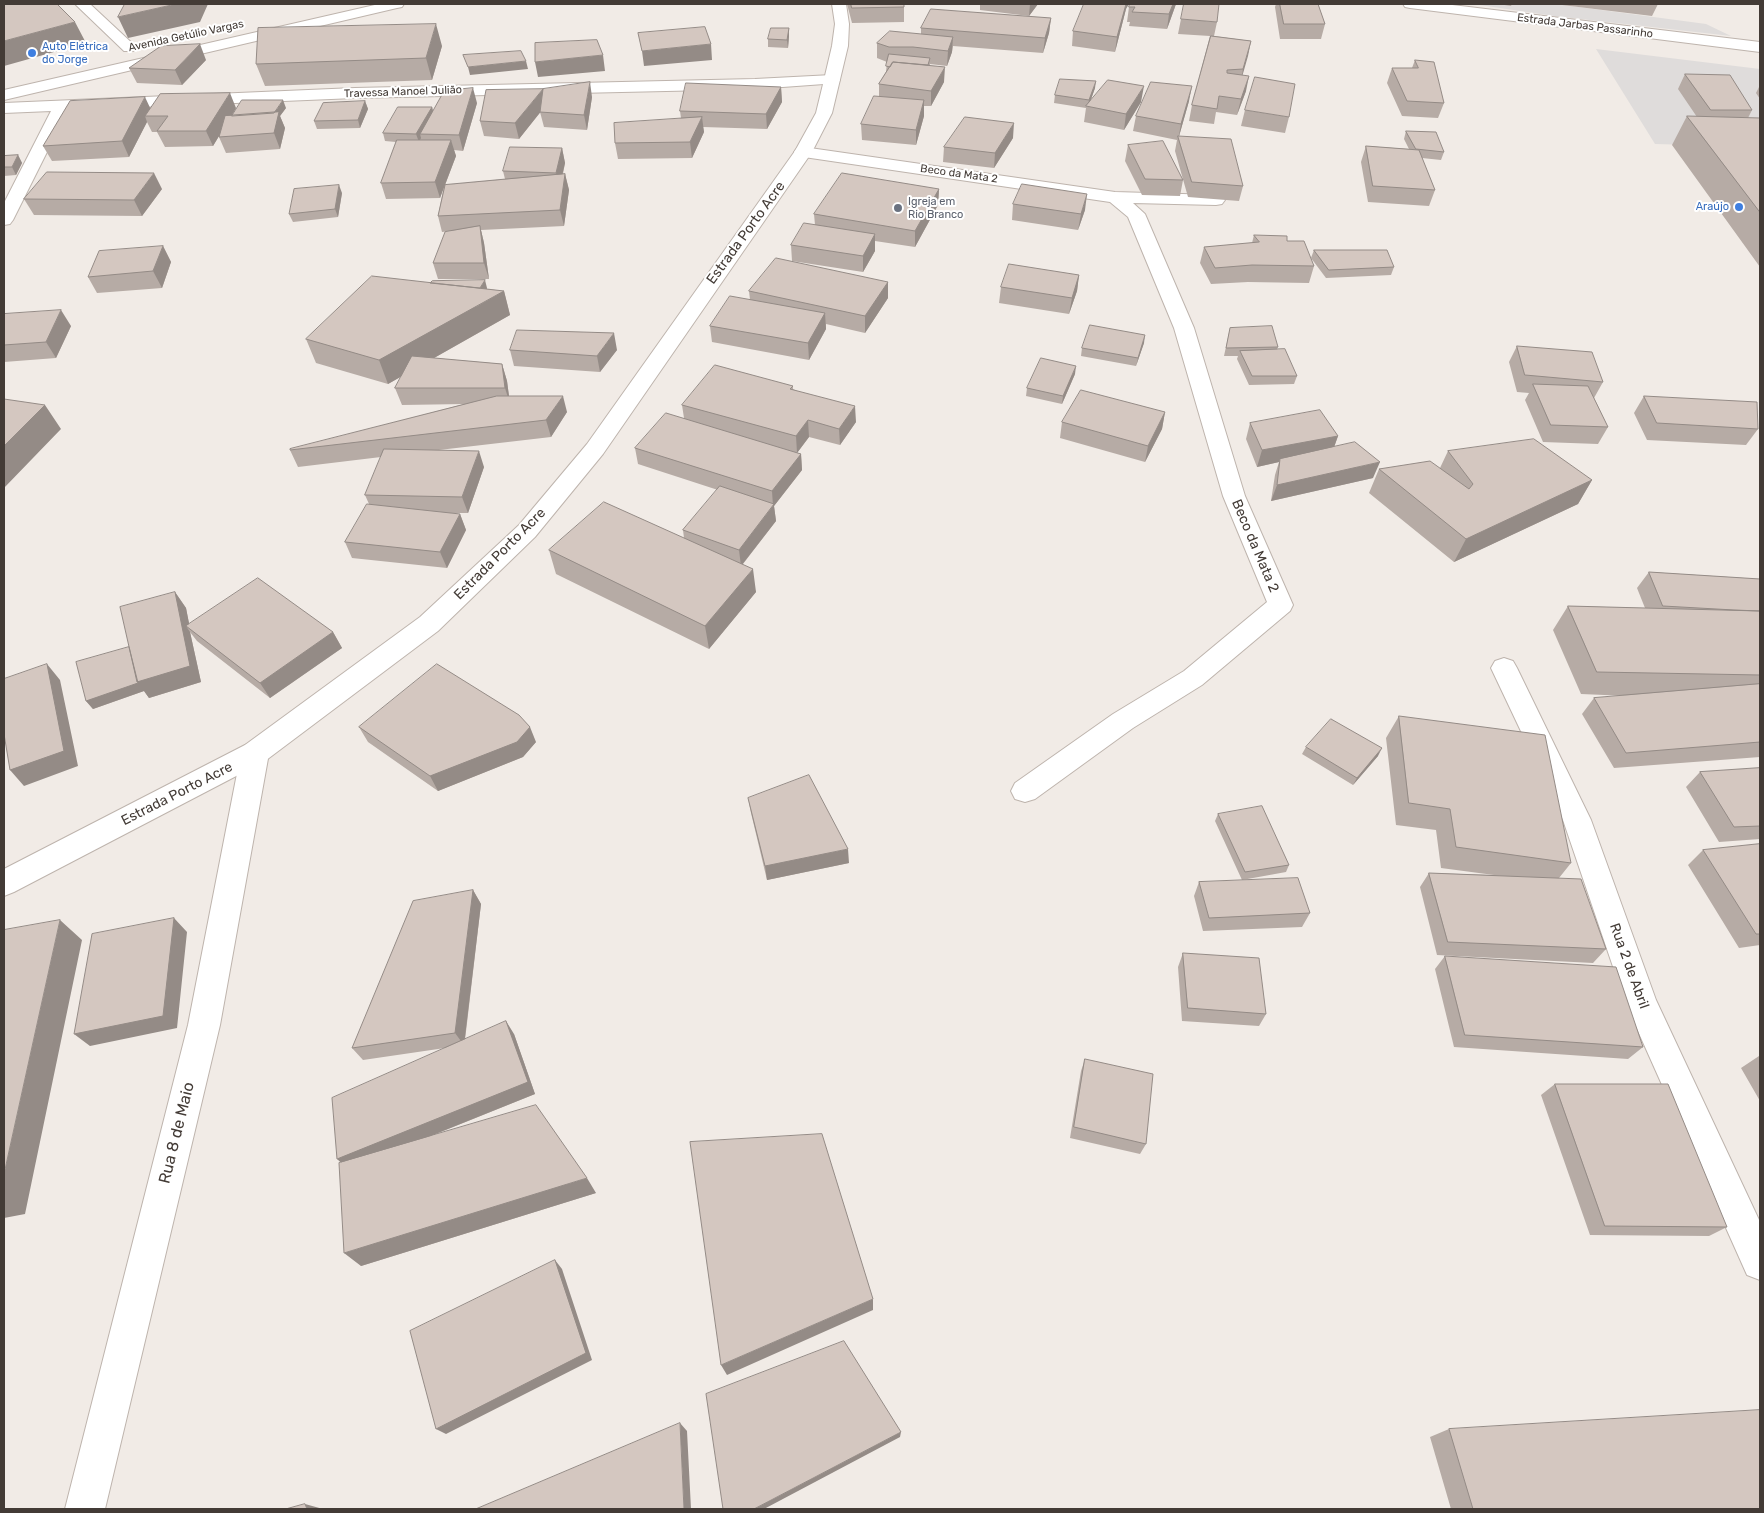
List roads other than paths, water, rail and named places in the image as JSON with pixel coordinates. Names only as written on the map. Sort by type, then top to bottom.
[{"type":"street","name":"Avenida Getúlio Vargas","points":[[82,4],[134,46],[110,52]]},
{"type":"street","name":"Avenida Getúlio Vargas","points":[[256,22],[339,4]]},
{"type":"street","name":"Avenida Getúlio Vargas","points":[[4,95],[397,4]]},
{"type":"street","name":"Estrada Porto Acre","points":[[4,883],[255,753],[429,624],[527,531],[596,449],[693,307],[804,152],[824,113],[832,80],[840,46],[842,24],[839,4]]},
{"type":"street","name":"Estrada Jarbas Passarinho","points":[[1410,4],[1760,48]]},
{"type":"street","name":"Travessa Manoel Julião","points":[[4,108],[355,93],[755,84],[832,80]]},
{"type":"street","points":[[4,220],[62,107]]},
{"type":"street","name":"Beco da Mata 2","points":[[804,152],[1115,197],[1216,200]]},
{"type":"street","name":"Beco da Mata 2","points":[[1025,791],[1123,721],[1194,678],[1280,604],[1234,496],[1184,328],[1136,214],[1115,197]]},
{"type":"street","name":"Rua 2 de Abril","points":[[1504,668],[1577,820],[1641,1002],[1760,1262]]},
{"type":"street","name":"Rua 8 de Maio","points":[[85,1509],[204,1025],[255,753]]},
{"type":"place","name":"Auto Elétrica do Jorge","points":[[32,53]]},
{"type":"place","name":"Araújo","points":[[1739,207]]},
{"type":"place","name":"Igreja em Rio Branco","points":[[898,208]]}]
